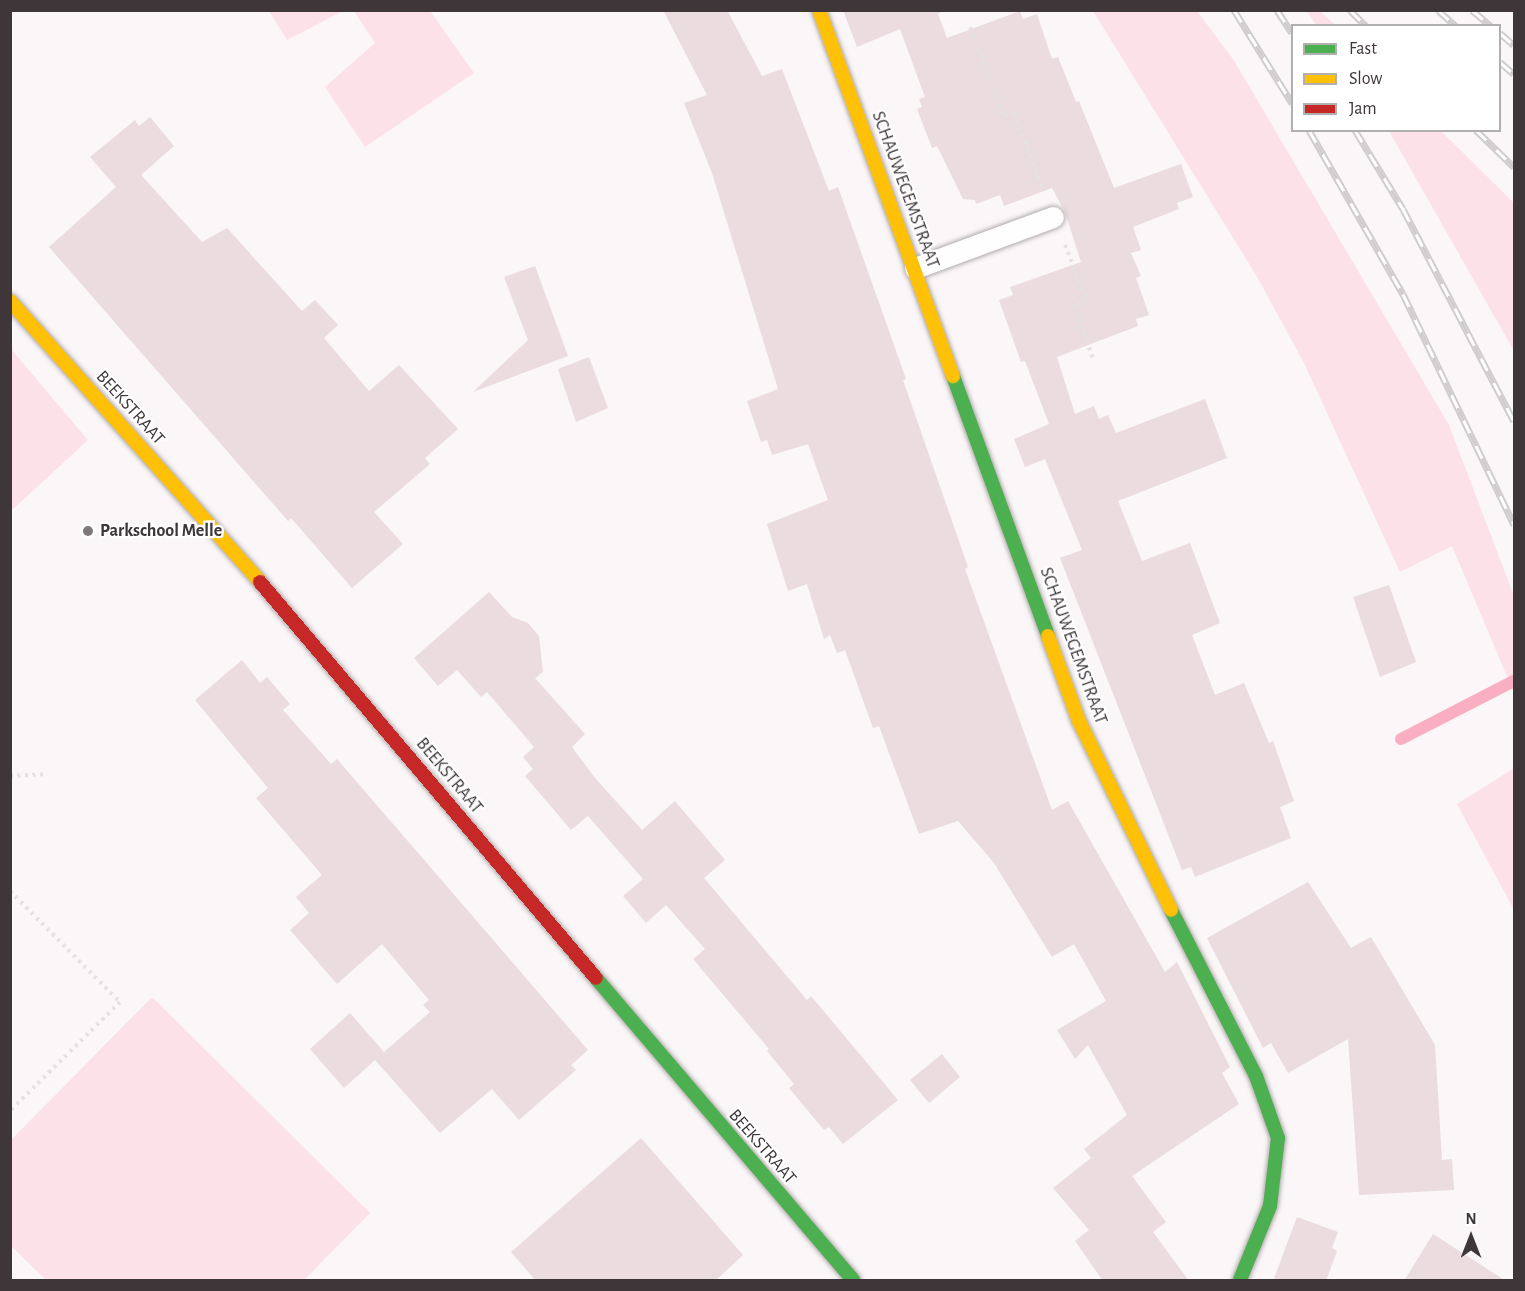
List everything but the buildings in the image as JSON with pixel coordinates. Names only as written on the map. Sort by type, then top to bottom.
[{"type":"street","name":"SCHAUWEGEMSTRAAT","points":[[819,10],[1079,721],[1115,800],[1256,1076],[1272,1119],[1278,1138],[1270,1206],[1240,1281]]},
{"type":"street","name":"BEEKSTRAAT","points":[[10,301],[264,586],[853,1281]]},
{"type":"lane","points":[[915,268],[1053,217]]},
{"type":"path","points":[[10,776],[45,774]]},
{"type":"path","points":[[10,891],[120,1002],[10,1111]]},
{"type":"shaded area","points":[[269,11],[343,11],[287,40]]},
{"type":"shaded area","points":[[354,11],[430,11],[474,73],[365,147],[325,87],[375,43]]},
{"type":"shaded area","points":[[1093,11],[1197,11],[1233,59],[1449,425],[1514,596],[1514,693],[1452,546],[1400,572],[1304,363],[1256,275]]},
{"type":"shaded area","points":[[1307,11],[1320,11],[1334,24],[1315,24]]},
{"type":"shaded area","points":[[1390,132],[1442,132],[1514,203],[1514,351]]},
{"type":"shaded area","points":[[11,349],[88,440],[10,511]]},
{"type":"shaded area","points":[[1514,768],[1514,910],[1457,804]]},
{"type":"shaded area","points":[[152,997],[370,1213],[304,1280],[46,1280],[11,1246],[11,1140]]},
{"type":"waterway","points":[[1401,739],[1514,681]]},
{"type":"railway","points":[[1234,10],[1291,101]]},
{"type":"railway","points":[[1277,10],[1291,31]]},
{"type":"railway","points":[[1350,10],[1364,24]]},
{"type":"railway","points":[[1438,10],[1454,24]]},
{"type":"railway","points":[[1472,10],[1489,24]]},
{"type":"railway","points":[[1501,34],[1514,45]]},
{"type":"railway","points":[[1501,63],[1514,74]]},
{"type":"railway","points":[[1310,132],[1403,294],[1514,525]]},
{"type":"railway","points":[[1356,132],[1403,209],[1514,421]]},
{"type":"railway","points":[[1478,132],[1514,167]]},
{"type":"traffic: fast","points":[[953,376],[1048,636]]},
{"type":"traffic: fast","points":[[1171,910],[1256,1076],[1278,1138],[1270,1206],[1240,1280]]},
{"type":"traffic: fast","points":[[596,978],[853,1280]]},
{"type":"traffic: slow","points":[[819,10],[953,376]]},
{"type":"traffic: slow","points":[[10,301],[260,582]]},
{"type":"traffic: slow","points":[[1048,636],[1079,721],[1171,910]]},
{"type":"traffic: jam","points":[[260,582],[596,978]]},
{"type":"place","name":"Parkschool Melle","points":[[88,531]]}]
